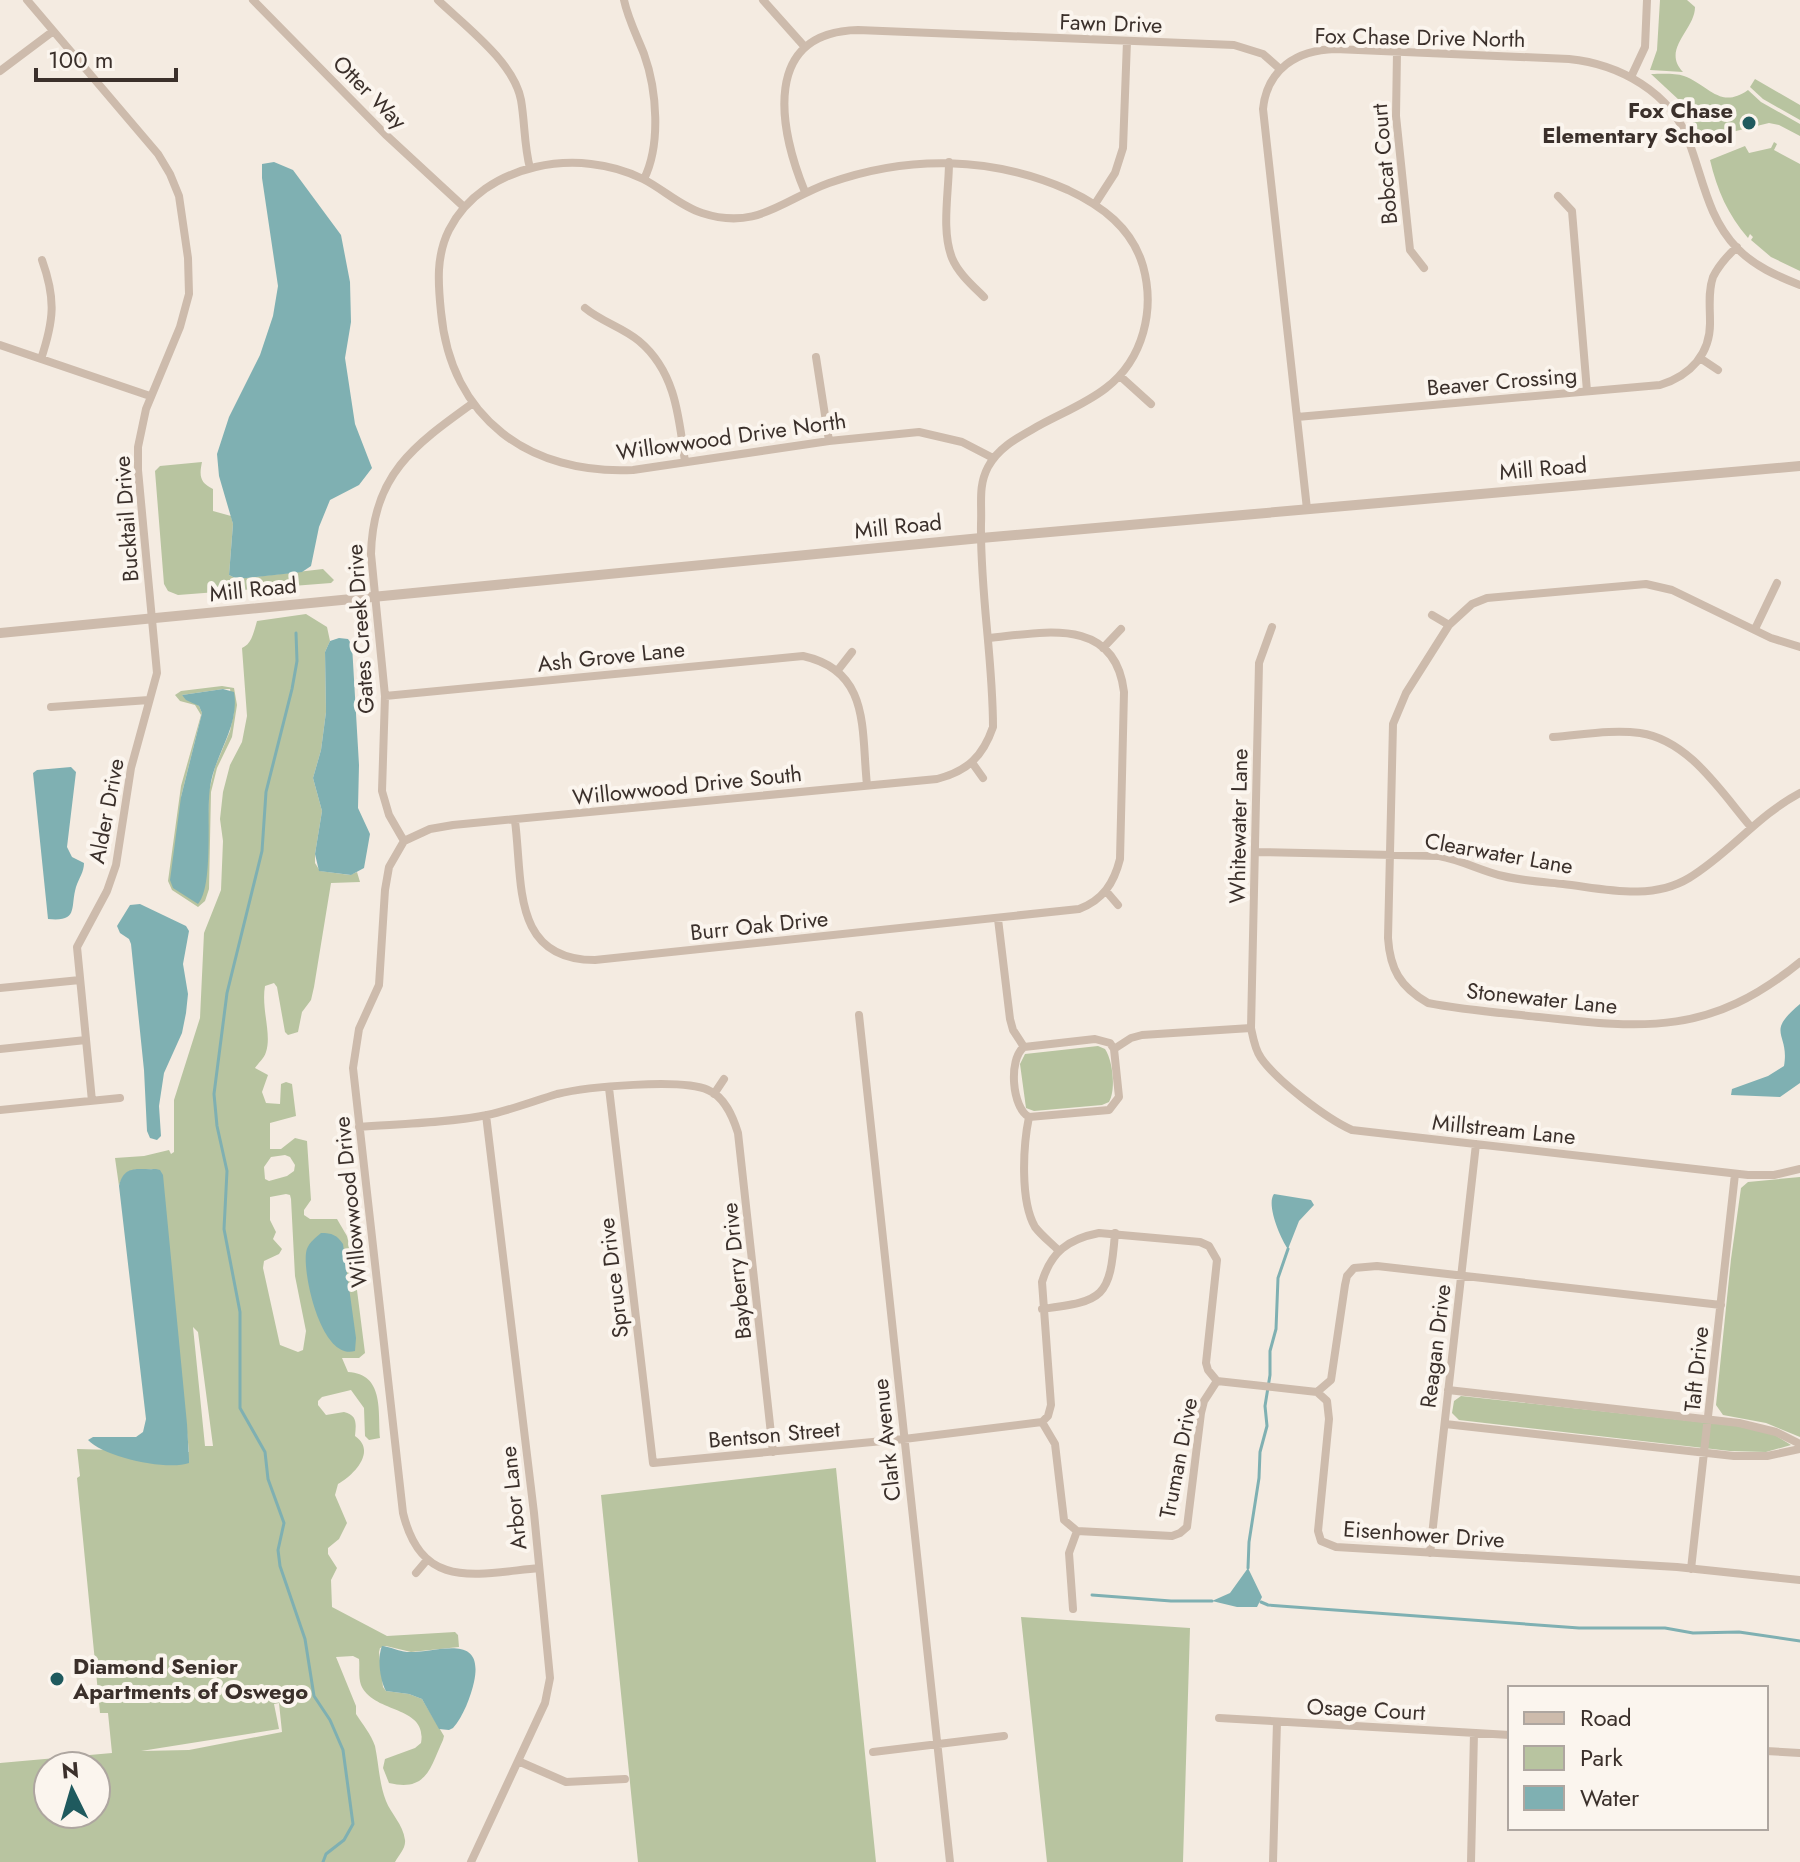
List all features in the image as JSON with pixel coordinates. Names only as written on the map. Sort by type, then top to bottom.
[{"type":"street","name":"Bucktail Drive","points":[[27,0],[158,154],[179,196],[188,254],[189,294],[180,327],[150,396],[141,426],[138,470],[152,618]]},
{"type":"street","name":"Otter Way","points":[[253,0],[385,134],[464,207]]},
{"type":"street","points":[[438,0],[503,64],[515,82],[521,99],[530,168]]},
{"type":"street","points":[[624,0],[645,57],[655,122],[654,152],[644,179]]},
{"type":"street","points":[[763,0],[804,46],[788,72],[784,87],[790,146],[805,192]]},
{"type":"street","points":[[1631,77],[1645,47],[1647,0]]},
{"type":"street","name":"Fawn Drive","points":[[804,46],[827,34],[858,30],[1234,45],[1263,54],[1280,69]]},
{"type":"street","points":[[0,71],[52,32]]},
{"type":"street","points":[[1095,204],[1115,173],[1123,148],[1127,41]]},
{"type":"street","name":"Fox Chase Drive North","points":[[1280,69],[1292,59],[1312,51],[1569,59],[1603,65],[1631,77],[1661,99],[1676,116],[1688,137],[1707,199],[1716,218],[1737,247],[1756,264],[1800,285]]},
{"type":"street","name":"Bobcat Court","points":[[1397,52],[1395,107],[1410,250],[1424,268]]},
{"type":"street","points":[[1280,69],[1266,91],[1263,114],[1307,509]]},
{"type":"street","points":[[949,162],[947,227],[952,259],[984,297]]},
{"type":"street","name":"Willowwood Drive North","points":[[949,162],[1035,177],[1095,204],[1123,228],[1133,243],[1147,280],[1147,317],[1143,336],[1120,376],[1097,394],[1007,444],[993,458],[962,442],[919,432],[829,441],[633,470],[600,472],[570,467],[545,459],[523,447],[502,433],[473,403],[447,347],[438,283],[444,241],[464,207],[498,182],[530,168],[568,163],[592,164],[644,179],[700,212],[728,219],[751,217],[777,209],[805,192],[856,174],[891,166],[949,162]]},
{"type":"street","points":[[1558,196],[1572,211],[1587,391]]},
{"type":"street","points":[[1718,370],[1700,358],[1709,334],[1713,279],[1721,264],[1737,247]]},
{"type":"street","points":[[41,359],[53,314],[50,283],[42,260]]},
{"type":"street","points":[[585,308],[601,321],[638,340],[664,370],[677,404],[685,462]]},
{"type":"street","points":[[0,345],[150,396]]},
{"type":"street","points":[[816,357],[829,441]]},
{"type":"street","name":"Beaver Crossing","points":[[1297,417],[1660,385],[1672,382],[1693,368],[1700,358]]},
{"type":"street","points":[[1120,376],[1151,404]]},
{"type":"street","name":"Gates Creek Drive","points":[[404,841],[384,801],[385,696],[372,535],[375,515],[388,481],[401,462],[416,445],[473,403]]},
{"type":"street","points":[[983,778],[973,764],[986,746],[993,727],[980,558],[980,493],[993,458]]},
{"type":"street","name":"Mill Road","points":[[0,633],[981,538],[1800,466]]},
{"type":"street","points":[[1755,629],[1777,583]]},
{"type":"street","name":"Stonewater Lane","points":[[1800,647],[1783,643],[1672,590],[1646,584],[1487,598],[1472,604],[1449,625],[1406,693],[1393,724],[1389,855],[1389,960],[1397,978],[1411,993],[1428,1003],[1610,1025],[1658,1025],[1699,1018],[1741,1003],[1774,983],[1800,962]]},
{"type":"street","points":[[1432,615],[1449,625]]},
{"type":"street","name":"Alder Drive","points":[[92,1101],[77,947],[107,891],[116,865],[131,768],[157,673],[152,618]]},
{"type":"street","name":"Whitewater Lane","points":[[1251,1028],[1259,663],[1272,627]]},
{"type":"street","points":[[1103,648],[1121,629]]},
{"type":"street","points":[[988,638],[1068,633],[1087,637],[1103,648],[1119,672],[1124,692],[1120,859],[1106,891],[1118,905]]},
{"type":"street","points":[[852,652],[838,670],[857,699],[867,785]]},
{"type":"street","name":"Ash Grove Lane","points":[[385,696],[793,656],[823,661],[838,670]]},
{"type":"street","points":[[51,707],[149,700]]},
{"type":"street","points":[[1553,737],[1616,732],[1661,738],[1695,762],[1751,827]]},
{"type":"street","name":"Willowwood Drive South","points":[[404,841],[443,826],[937,779],[973,764]]},
{"type":"street","name":"Clearwater Lane","points":[[1256,852],[1439,856],[1522,880],[1646,891],[1687,880],[1751,827],[1800,793]]},
{"type":"street","name":"Burr Oak Drive","points":[[515,821],[528,922],[540,941],[556,954],[575,960],[1071,912],[1088,906],[1106,891]]},
{"type":"street","name":"Willowwood Drive","points":[[404,841],[389,867],[385,890],[379,985],[359,1029],[353,1055],[403,1513],[411,1538],[427,1560]]},
{"type":"street","points":[[998,919],[1010,1019],[1024,1047]]},
{"type":"street","points":[[0,988],[80,980]]},
{"type":"street","name":"Clark Avenue","points":[[859,1015],[950,1862]]},
{"type":"street","points":[[1114,1049],[1142,1035],[1251,1028]]},
{"type":"street","name":"Millstream Lane","points":[[1251,1028],[1259,1057],[1272,1071],[1337,1124],[1368,1132],[1735,1174],[1774,1175],[1800,1169]]},
{"type":"street","points":[[1095,1039],[1110,1043],[1114,1049],[1119,1097],[1109,1110],[1029,1117],[1022,1113],[1018,1106],[1014,1064],[1017,1054],[1024,1047],[1095,1039]]},
{"type":"street","points":[[0,1049],[86,1040]]},
{"type":"street","points":[[359,1127],[486,1115],[561,1093],[609,1088],[686,1083],[714,1094],[724,1079]]},
{"type":"street","name":"Spruce Drive","points":[[609,1088],[653,1463]]},
{"type":"street","name":"Bayberry Drive","points":[[714,1094],[732,1114],[738,1133],[773,1452]]},
{"type":"street","points":[[0,1110],[120,1098]]},
{"type":"street","name":"Arbor Lane","points":[[471,1862],[545,1703],[550,1678],[534,1513],[486,1115]]},
{"type":"street","points":[[1029,1117],[1024,1157],[1031,1216],[1036,1228],[1058,1250],[1046,1268],[1042,1282],[1051,1405],[1048,1416],[1042,1422],[1055,1444],[1064,1520],[1077,1531],[1069,1553],[1073,1609]]},
{"type":"street","name":"Reagan Drive","points":[[1430,1553],[1476,1144]]},
{"type":"street","name":"Taft Drive","points":[[1691,1569],[1735,1174]]},
{"type":"street","points":[[1042,1309],[1074,1306],[1100,1293],[1112,1269],[1115,1233]]},
{"type":"street","name":"Truman Drive","points":[[1058,1250],[1085,1235],[1115,1233],[1200,1242],[1215,1252],[1217,1269],[1206,1363],[1217,1381],[1204,1401],[1201,1413],[1187,1527],[1172,1536],[1077,1531]]},
{"type":"street","points":[[1217,1381],[1317,1392],[1331,1380],[1345,1285],[1347,1276],[1354,1268],[1372,1266],[1721,1305]]},
{"type":"street","points":[[1448,1390],[1758,1426],[1800,1446]]},
{"type":"street","name":"Eisenhower Drive","points":[[1317,1392],[1327,1401],[1329,1419],[1318,1521],[1321,1541],[1336,1547],[1691,1569],[1800,1580]]},
{"type":"street","name":"Bentson Street","points":[[653,1463],[904,1439],[1042,1422]]},
{"type":"street","points":[[1445,1424],[1752,1457],[1800,1446]]},
{"type":"street","points":[[416,1573],[427,1560],[442,1569],[471,1574],[539,1568]]},
{"type":"street","name":"Osage Court","points":[[1219,1718],[1508,1735]]},
{"type":"street","points":[[1273,1862],[1277,1722]]},
{"type":"street","points":[[1471,1862],[1474,1733]]},
{"type":"street","points":[[873,1752],[1004,1736]]},
{"type":"street","points":[[1768,1751],[1800,1753]]},
{"type":"street","points":[[518,1761],[566,1782],[625,1779]]},
{"type":"green space","points":[[1660,0],[1687,0],[1695,7],[1677,47],[1677,64],[1683,72],[1650,70],[1657,50]]},
{"type":"green space","points":[[1651,74],[1684,76],[1722,97],[1738,96],[1748,90],[1761,102],[1800,124],[1800,136],[1769,123],[1703,139],[1679,100]]},
{"type":"green space","points":[[1755,79],[1800,105],[1800,120],[1763,99],[1750,87]]},
{"type":"green space","points":[[1774,142],[1777,144],[1774,150],[1800,164],[1800,271],[1771,257],[1751,240],[1753,237],[1750,234],[1748,238],[1724,202],[1710,160],[1745,146],[1749,153],[1771,148]]},
{"type":"green space","points":[[202,462],[202,478],[213,489],[213,511],[231,516],[233,524],[229,575],[237,579],[323,569],[334,580],[331,583],[178,595],[168,591],[164,584],[155,471],[160,466]]},
{"type":"green space","points":[[306,614],[327,627],[330,641],[325,652],[326,712],[321,750],[313,778],[322,811],[315,863],[320,871],[350,875],[357,872],[360,882],[331,883],[314,987],[311,1000],[302,1012],[298,1032],[288,1035],[285,1032],[277,987],[274,983],[265,986],[268,1045],[264,1057],[255,1068],[268,1075],[262,1092],[266,1103],[280,1104],[281,1084],[292,1084],[296,1116],[270,1123],[270,1149],[281,1149],[295,1138],[307,1141],[311,1200],[304,1215],[310,1219],[337,1219],[351,1243],[365,1353],[359,1358],[342,1358],[348,1372],[368,1379],[377,1395],[380,1438],[369,1440],[365,1436],[364,1408],[351,1390],[322,1397],[318,1401],[326,1415],[344,1412],[352,1415],[355,1436],[364,1449],[361,1462],[338,1484],[335,1495],[347,1523],[339,1539],[328,1548],[328,1554],[337,1568],[331,1580],[332,1607],[387,1636],[455,1632],[458,1635],[459,1647],[411,1652],[386,1646],[379,1652],[386,1691],[422,1699],[444,1736],[430,1768],[419,1781],[402,1785],[389,1783],[383,1768],[385,1759],[415,1748],[421,1743],[421,1731],[408,1716],[367,1694],[360,1682],[359,1659],[353,1656],[336,1657],[356,1706],[356,1714],[375,1746],[386,1801],[404,1834],[404,1846],[395,1862],[0,1862],[0,1763],[32,1760],[32,1830],[112,1830],[112,1750],[108,1713],[100,1713],[77,1478],[80,1476],[77,1449],[189,1452],[170,1265],[156,1169],[128,1172],[119,1186],[115,1158],[169,1150],[171,1154],[174,1152],[174,1100],[200,1018],[204,933],[221,890],[223,841],[220,819],[223,792],[230,765],[242,742],[247,716],[242,648],[254,633],[257,621]],"holes":[[[285,1155],[295,1165],[294,1171],[269,1181],[265,1179],[264,1167],[271,1157]],[[286,1194],[291,1199],[295,1276],[306,1331],[303,1350],[298,1352],[280,1345],[263,1268],[264,1261],[279,1254],[282,1249],[273,1239],[276,1232],[270,1220],[270,1197]],[[193,1327],[198,1332],[213,1446],[205,1446]],[[279,1703],[282,1732],[189,1750],[141,1751],[279,1729],[274,1704]]]},
{"type":"green space","points":[[222,686],[234,688],[237,705],[232,737],[217,768],[211,792],[209,889],[205,901],[198,907],[172,890],[168,881],[181,786],[201,715],[195,705],[180,701],[175,695],[181,691]],"holes":[[[230,689],[234,712],[209,791],[206,864],[181,797],[202,713],[199,706],[182,695]]]},
{"type":"green space","points":[[1098,1046],[1105,1049],[1112,1068],[1109,1102],[1034,1111],[1026,1108],[1020,1064],[1025,1054]]},
{"type":"green space","points":[[1800,1177],[1800,1437],[1766,1423],[1723,1415],[1716,1405],[1741,1188],[1748,1182]]},
{"type":"green space","points":[[1461,1396],[1737,1426],[1775,1435],[1791,1445],[1766,1452],[1730,1451],[1459,1420],[1452,1413],[1454,1401]]},
{"type":"green space","points":[[836,1468],[876,1862],[638,1862],[601,1495]]},
{"type":"green space","points":[[1021,1617],[1190,1628],[1183,1862],[1047,1862]]},
{"type":"water","points":[[274,162],[293,170],[341,235],[350,282],[351,322],[345,358],[355,424],[372,468],[359,485],[330,500],[319,527],[311,566],[302,572],[237,579],[229,575],[233,524],[219,476],[217,454],[229,417],[260,355],[273,316],[278,286],[262,164]]},
{"type":"water","points":[[348,639],[352,645],[359,765],[358,808],[370,834],[364,868],[351,875],[319,871],[315,854],[322,811],[313,778],[321,750],[326,712],[325,652],[330,641]]},
{"type":"water","points":[[223,689],[234,692],[235,705],[230,729],[212,776],[208,867],[203,895],[198,904],[173,888],[170,880],[181,797],[202,713],[199,706],[182,695]]},
{"type":"water","points":[[71,767],[76,772],[67,847],[72,857],[84,866],[69,916],[48,919],[33,773]]},
{"type":"water","points":[[140,904],[186,926],[189,931],[183,964],[188,994],[186,1013],[182,1033],[164,1073],[159,1106],[161,1136],[157,1140],[150,1138],[147,1131],[131,944],[117,926],[130,905]]},
{"type":"water","points":[[1800,1004],[1800,1083],[1780,1097],[1731,1095],[1732,1089],[1768,1076],[1784,1066],[1781,1028],[1789,1014]]},
{"type":"water","points":[[156,1169],[163,1175],[187,1424],[189,1463],[179,1465],[152,1464],[121,1457],[88,1440],[93,1437],[136,1437],[143,1432],[146,1419],[119,1186],[128,1171]]},
{"type":"water","points":[[1274,1194],[1311,1200],[1314,1205],[1299,1221],[1288,1249],[1273,1213]]},
{"type":"water","points":[[321,1233],[334,1235],[343,1244],[356,1338],[355,1351],[343,1351],[333,1343],[324,1331],[311,1297],[306,1253]]},
{"type":"water","points":[[1248,1568],[1262,1597],[1257,1607],[1237,1607],[1212,1601],[1230,1593]]},
{"type":"water","points":[[382,1646],[407,1652],[455,1648],[465,1650],[472,1656],[475,1666],[473,1688],[453,1728],[439,1729],[422,1699],[386,1691],[380,1669]]},
{"type":"waterway","points":[[296,633],[297,661],[266,792],[262,851],[227,993],[214,1094],[227,1171],[224,1229],[240,1312],[240,1408],[265,1452],[268,1479],[284,1523],[278,1550],[280,1566],[305,1639],[314,1696],[330,1720],[343,1750],[353,1824],[344,1840],[326,1854],[323,1862]]},
{"type":"waterway","points":[[1248,1568],[1260,1452],[1267,1426],[1265,1406],[1270,1351],[1276,1329],[1278,1278],[1288,1249]]},
{"type":"waterway","points":[[1092,1595],[1212,1601]]},
{"type":"waterway","points":[[1261,1602],[1268,1605],[1579,1628],[1739,1632],[1800,1641]]},
{"type":"place","name":"Fox Chase Elementary School","points":[[1749,123]]},
{"type":"place","name":"Diamond Senior Apartments of Oswego","points":[[57,1679]]}]
